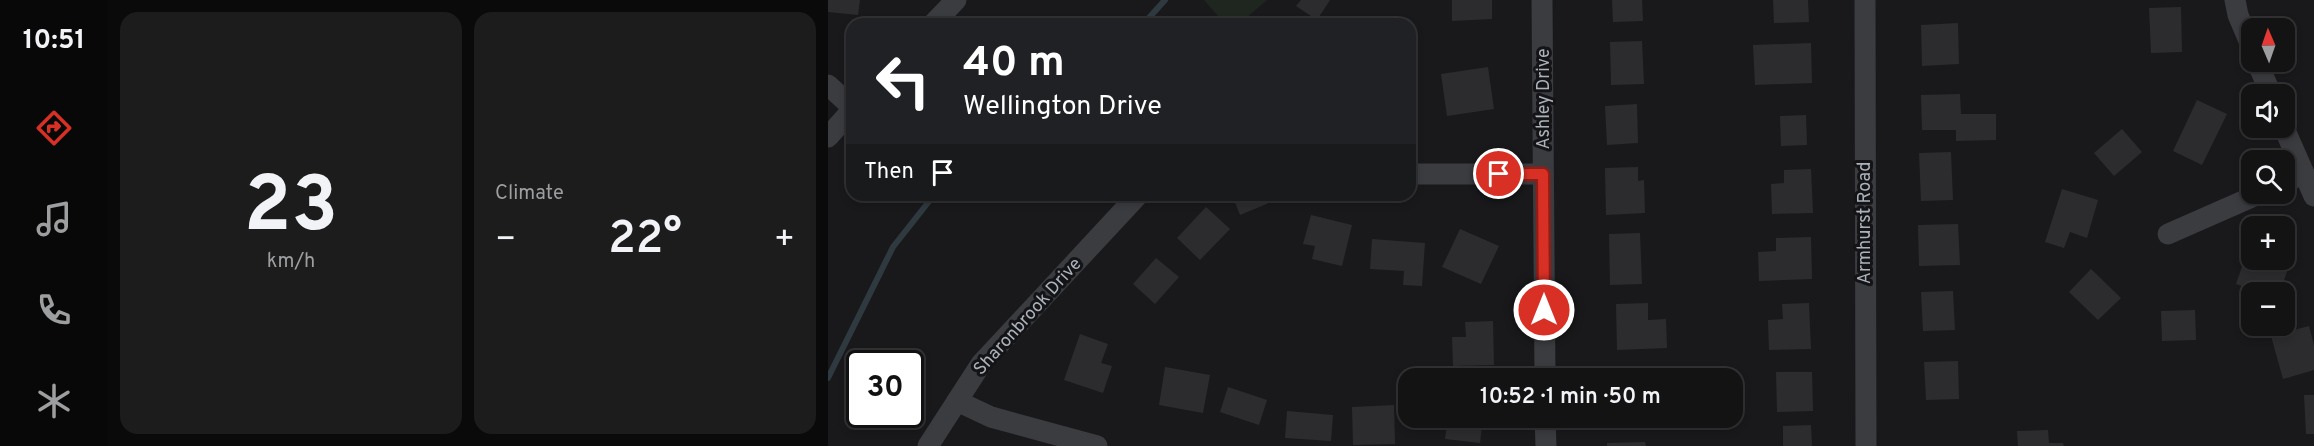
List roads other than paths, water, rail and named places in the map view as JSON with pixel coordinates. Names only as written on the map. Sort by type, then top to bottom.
[{"type":"street","points":[[939,18],[956,0]]},
{"type":"street","name":"Ashley Drive","points":[[1542,0],[1545,368]]},
{"type":"street","name":"Armhurst Road","points":[[1865,0],[1866,446]]},
{"type":"street","points":[[2235,0],[2241,22]]},
{"type":"street","points":[[828,85],[846,103]]},
{"type":"street","points":[[828,137],[846,116]]},
{"type":"street","points":[[1416,174],[1543,174]]},
{"type":"street","points":[[2295,179],[2314,196]]},
{"type":"street","name":"Sharonbrook Drive","points":[[928,446],[981,364],[1131,201]]},
{"type":"street","points":[[2168,234],[2241,202]]},
{"type":"street","points":[[957,401],[991,417],[1097,446]]},
{"type":"street","points":[[1545,428],[1546,446]]},
{"type":"waterway","points":[[1149,18],[1165,0]]},
{"type":"waterway","points":[[828,378],[893,247],[929,201]]}]
